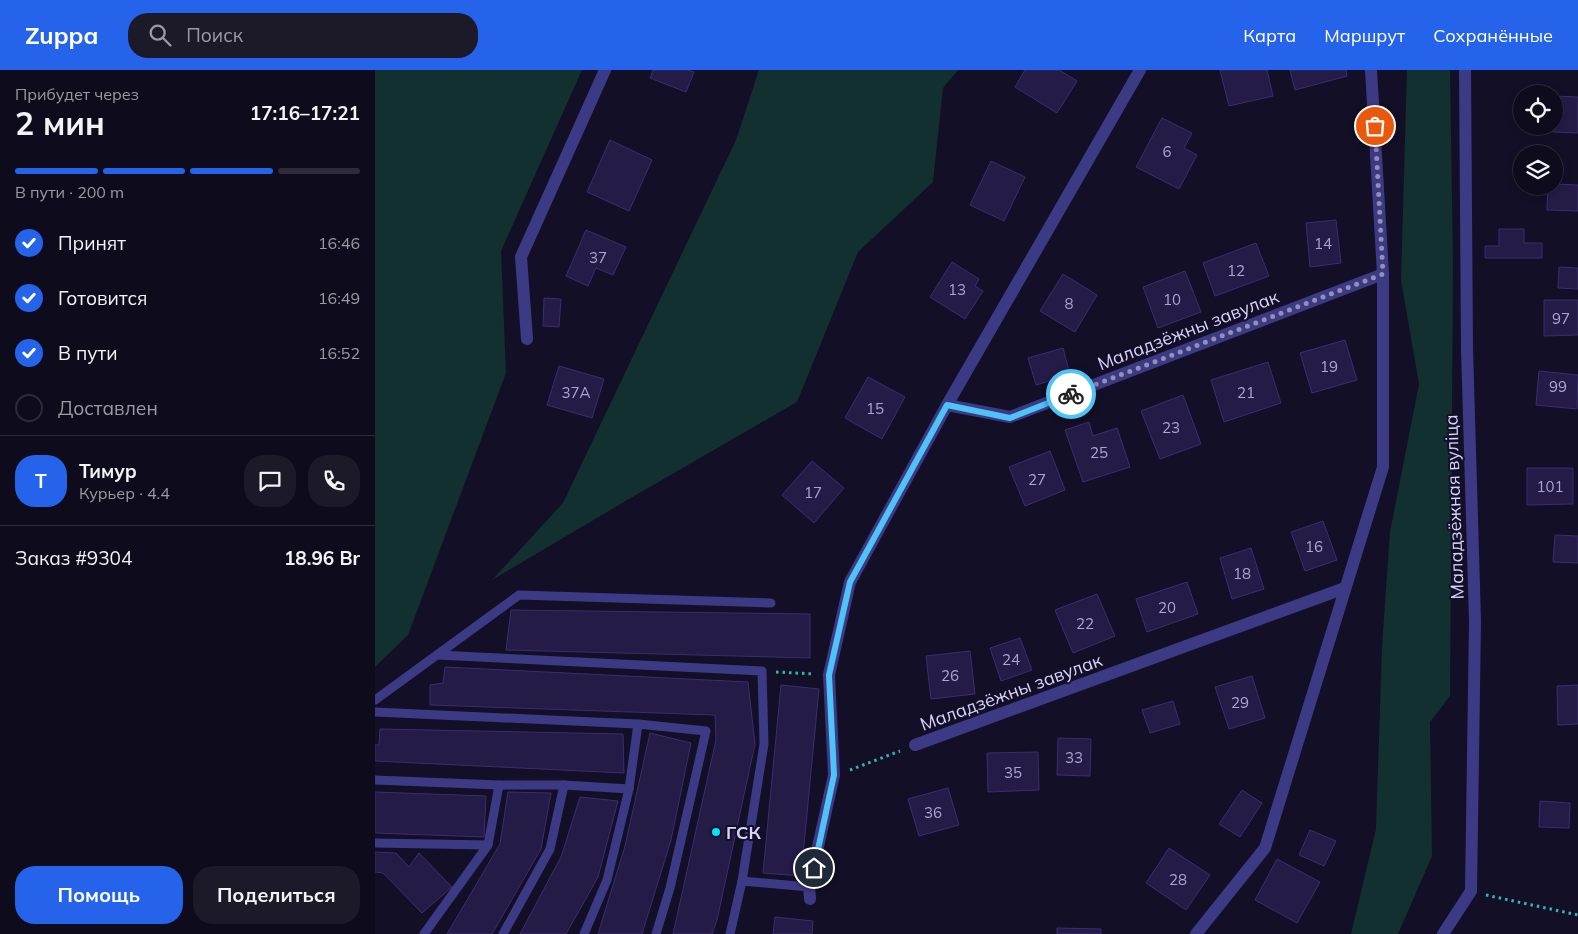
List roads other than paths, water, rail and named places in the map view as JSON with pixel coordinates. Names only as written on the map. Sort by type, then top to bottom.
[{"type":"street","points":[[527,339],[521,257],[605,70]]},
{"type":"street","points":[[810,893],[834,775],[829,675],[850,582],[947,405],[1140,70]]},
{"type":"street","points":[[1196,934],[1265,848],[1383,467],[1383,274],[1371,70]]},
{"type":"street","name":"Маладзёжная вуліца","points":[[1443,934],[1471,891],[1475,621],[1467,348],[1465,70]]},
{"type":"street","name":"Маладзёжны завулак","points":[[947,405],[1010,418],[1383,274]]},
{"type":"street","name":"Маладзёжны завулак","points":[[915,746],[1345,588]]},
{"type":"lane","points":[[375,700],[519,595],[771,603]]},
{"type":"lane","points":[[437,655],[762,671],[764,744],[742,881],[730,934]]},
{"type":"lane","points":[[375,712],[638,724],[706,730],[670,888],[656,934]]},
{"type":"lane","points":[[584,934],[607,880],[629,789],[638,724]]},
{"type":"lane","points":[[375,780],[499,785],[564,785],[629,789]]},
{"type":"lane","points":[[424,934],[488,844],[499,785]]},
{"type":"lane","points":[[503,934],[550,849],[564,785]]},
{"type":"lane","points":[[375,843],[488,844]]},
{"type":"lane","points":[[742,881],[810,893]]},
{"type":"place","name":"ГСК","points":[[716,832]]}]
